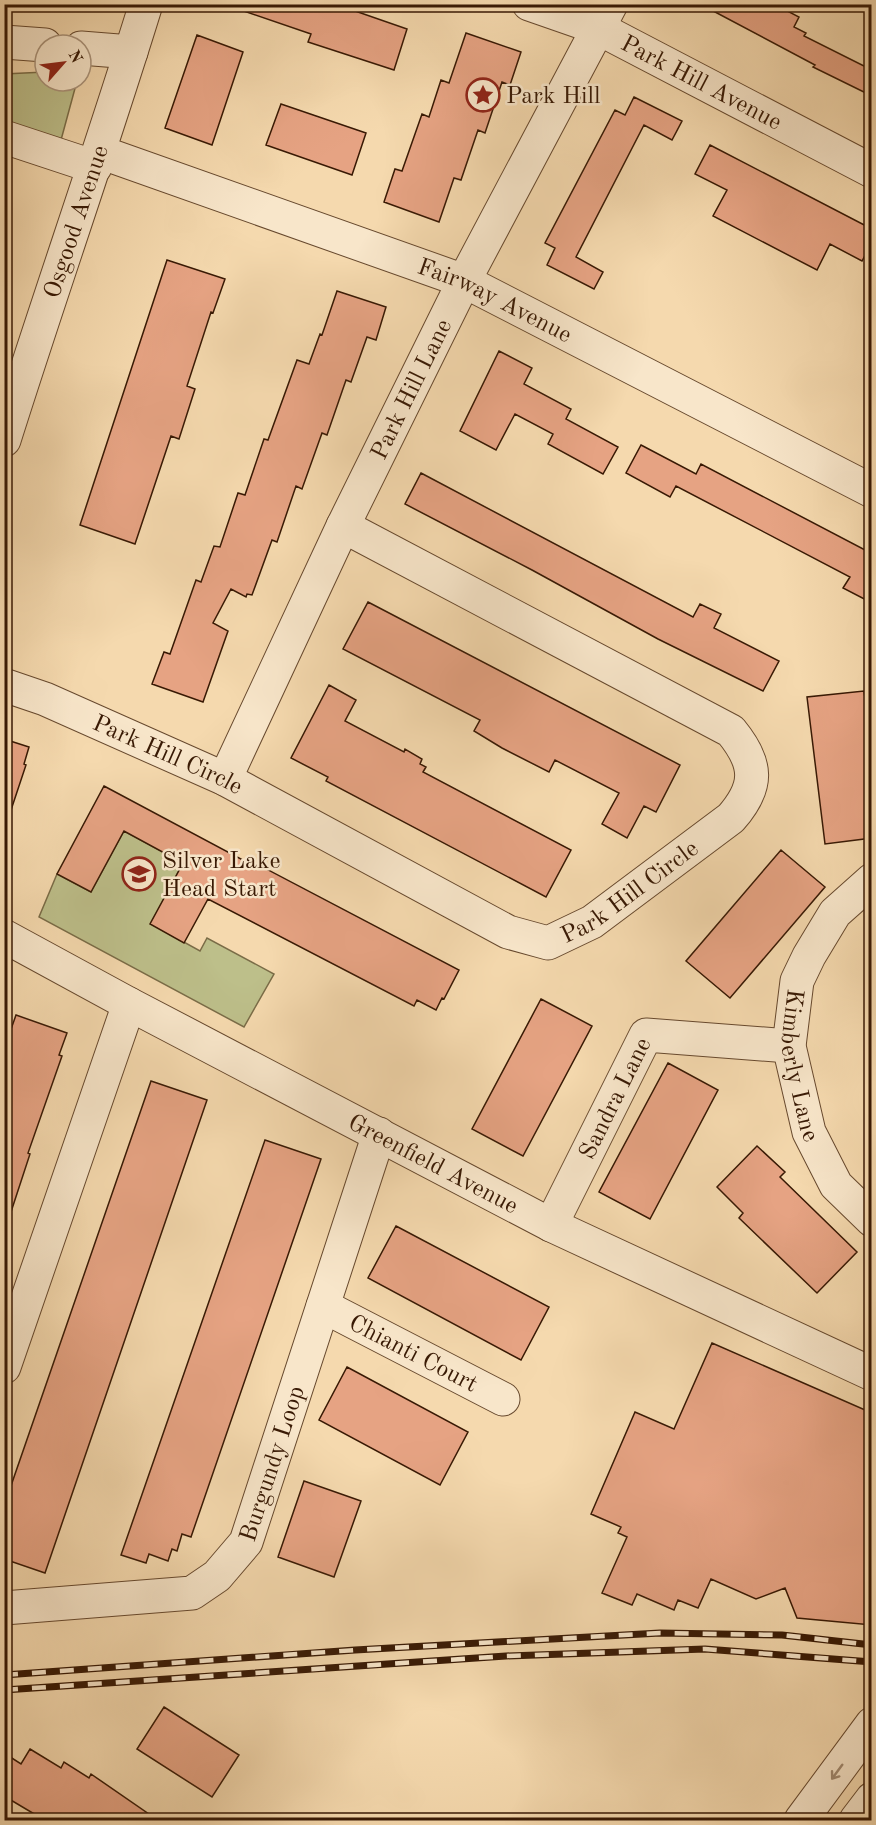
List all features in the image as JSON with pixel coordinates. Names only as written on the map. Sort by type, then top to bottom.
[{"type":"street","name":"Osgood Avenue","points":[[4,440],[146,4]]},
{"type":"street","name":"Park Hill Avenue","points":[[529,4],[604,16],[872,171]]},
{"type":"street","name":"Park Hill Lane","points":[[225,779],[343,526],[464,281],[604,16]]},
{"type":"street","points":[[4,42],[33,44]]},
{"type":"street","points":[[93,49],[131,52]]},
{"type":"street","name":"Fairway Avenue","points":[[4,137],[97,159],[464,281],[872,491]]},
{"type":"street","name":"Park Hill Circle","points":[[4,685],[45,699],[225,779],[508,932],[548,943],[592,922],[731,818],[744,803],[751,787],[751,771],[747,755],[731,731],[343,526]]},
{"type":"street","name":"Kimberly Lane","points":[[872,880],[835,913],[809,956],[797,981],[789,1046],[809,1132],[836,1185],[872,1220]]},
{"type":"street","name":"Greenfield Avenue","points":[[4,936],[551,1225],[872,1374]]},
{"type":"street","points":[[4,1367],[129,1004]]},
{"type":"street","name":"Sandra Lane","points":[[551,1225],[646,1035],[789,1046]]},
{"type":"street","name":"Burgundy Loop","points":[[4,1608],[192,1593],[217,1576],[246,1542],[379,1134]]},
{"type":"street","name":"Chianti Court","points":[[323,1306],[503,1399]]},
{"type":"street","points":[[801,1821],[872,1724]]},
{"type":"street","points":[[856,1821],[872,1799]]},
{"type":"green space","points":[[33,73],[33,93],[74,93],[61,140],[5,124],[4,74]]},
{"type":"green space","points":[[124,831],[183,863],[151,924],[200,951],[207,938],[274,974],[244,1027],[39,917],[57,874],[91,892]]},
{"type":"building","points":[[235,4],[335,4],[407,29],[394,70],[308,42],[311,34],[235,8]]},
{"type":"building","points":[[700,4],[774,4],[799,17],[794,27],[806,33],[804,36],[872,70],[872,96],[813,67],[815,65]]},
{"type":"building","points":[[466,33],[521,52],[510,85],[502,82],[485,133],[478,130],[461,180],[454,178],[439,222],[384,202],[395,169],[402,171],[422,114],[429,117],[441,80],[449,83]]},
{"type":"building","points":[[197,35],[243,52],[212,145],[165,128]]},
{"type":"building","points":[[634,97],[682,121],[672,140],[644,125],[576,257],[603,272],[594,289],[547,265],[555,248],[545,243],[615,110],[625,115]]},
{"type":"building","points":[[281,104],[366,133],[352,175],[266,145]]},
{"type":"building","points":[[710,145],[872,229],[872,243],[862,261],[830,244],[817,270],[713,216],[727,190],[695,174]]},
{"type":"building","points":[[167,260],[225,279],[213,313],[211,312],[187,386],[195,389],[179,439],[171,436],[135,544],[80,525]]},
{"type":"building","points":[[337,291],[386,307],[376,340],[367,337],[351,382],[346,380],[327,435],[322,433],[302,489],[296,486],[277,542],[272,540],[252,595],[247,594],[246,597],[231,589],[213,623],[228,631],[203,702],[152,684],[164,652],[170,654],[196,580],[201,582],[214,546],[220,547],[238,493],[245,495],[264,439],[268,440],[297,360],[309,364]]},
{"type":"building","points":[[499,351],[532,368],[524,384],[571,409],[566,419],[618,447],[603,474],[548,444],[553,434],[515,414],[496,450],[460,431]]},
{"type":"building","points":[[641,445],[696,474],[701,464],[865,550],[872,538],[872,603],[843,588],[850,577],[676,486],[670,497],[626,473]]},
{"type":"building","points":[[421,473],[693,617],[700,604],[721,614],[714,628],[779,661],[763,691],[658,639],[405,504]]},
{"type":"building","points":[[368,602],[680,765],[656,812],[644,806],[627,838],[602,824],[619,793],[555,760],[549,772],[502,748],[474,731],[480,720],[343,649]]},
{"type":"building","points":[[329,685],[356,700],[345,721],[422,759],[420,764],[426,767],[423,772],[571,850],[546,897],[326,781],[328,777],[291,758]]},
{"type":"building","points":[[864,691],[872,751],[872,838],[825,844],[807,697]]},
{"type":"building","points":[[4,739],[29,747],[24,764],[26,765],[8,819],[4,818]]},
{"type":"building","points":[[104,786],[252,865],[253,862],[459,970],[444,999],[442,998],[436,1010],[417,1000],[414,1006],[208,899],[184,943],[150,924],[183,863],[124,831],[91,892],[57,874]]},
{"type":"building","points":[[781,850],[825,887],[730,998],[686,961]]},
{"type":"building","points":[[541,999],[592,1026],[523,1156],[472,1129]]},
{"type":"building","points":[[16,1015],[67,1033],[59,1055],[62,1056],[28,1153],[30,1154],[8,1221],[4,1220],[4,1049]]},
{"type":"building","points":[[668,1063],[718,1090],[650,1219],[599,1192]]},
{"type":"building","points":[[151,1081],[207,1100],[45,1573],[4,1559],[4,1506]]},
{"type":"building","points":[[265,1140],[321,1159],[191,1537],[182,1534],[177,1551],[172,1549],[168,1561],[149,1554],[146,1563],[121,1555]]},
{"type":"building","points":[[757,1146],[785,1172],[780,1177],[857,1252],[817,1293],[739,1218],[743,1213],[717,1187]]},
{"type":"building","points":[[396,1226],[549,1307],[521,1360],[368,1278]]},
{"type":"building","points":[[712,1343],[872,1413],[872,1625],[797,1618],[785,1588],[756,1599],[711,1579],[698,1608],[678,1600],[674,1610],[637,1594],[632,1605],[602,1593],[627,1537],[618,1533],[621,1527],[591,1514],[635,1412],[674,1429]]},
{"type":"building","points":[[347,1367],[468,1432],[440,1485],[319,1420]]},
{"type":"building","points":[[304,1481],[361,1501],[334,1577],[278,1557]]},
{"type":"building","points":[[164,1707],[239,1755],[212,1797],[137,1749]]},
{"type":"building","points":[[30,1749],[61,1768],[64,1762],[89,1778],[91,1774],[159,1821],[46,1821],[4,1796],[4,1753],[21,1764]]},
{"type":"railway","points":[[4,1675],[355,1650],[660,1633],[782,1635],[872,1645]]},
{"type":"railway","points":[[4,1690],[506,1656],[705,1649],[872,1662]]},
{"type":"place","name":"Park Hill","points":[[483,95]]},
{"type":"place","name":"Silver Lake Head Start","points":[[139,874]]}]
